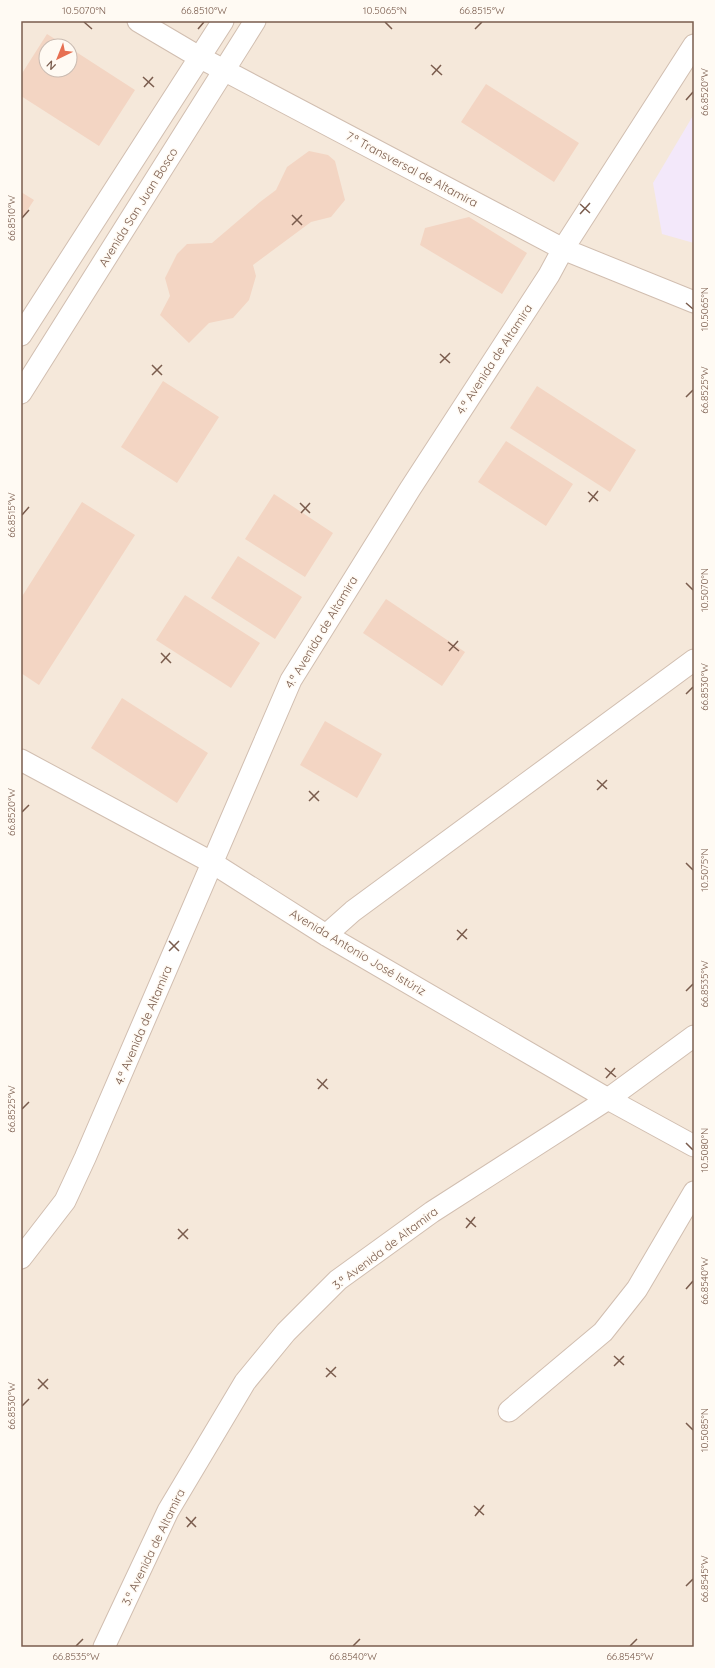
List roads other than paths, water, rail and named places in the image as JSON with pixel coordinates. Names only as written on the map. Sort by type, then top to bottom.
[{"type":"street","name":"7.ª Transversal de Altamira","points":[[138,21],[223,70],[564,249],[694,302]]},
{"type":"street","points":[[21,335],[223,21]]},
{"type":"street","name":"Avenida San Juan Bosco","points":[[21,393],[255,21]]},
{"type":"street","name":"4.ª Avenida de Altamira","points":[[21,1258],[65,1201],[88,1151],[183,931],[211,862],[291,680],[410,489],[549,275],[694,45]]},
{"type":"street","points":[[326,935],[353,910],[694,660]]},
{"type":"street","name":"Avenida Antonio José Istúriz","points":[[21,760],[211,862],[326,935],[608,1099],[694,1146]]},
{"type":"street","name":"3.ª Avenida de Altamira","points":[[104,1647],[168,1511],[245,1382],[286,1332],[344,1275],[432,1212],[608,1099],[694,1036]]},
{"type":"street","points":[[509,1411],[603,1332],[637,1289],[694,1192]]}]
